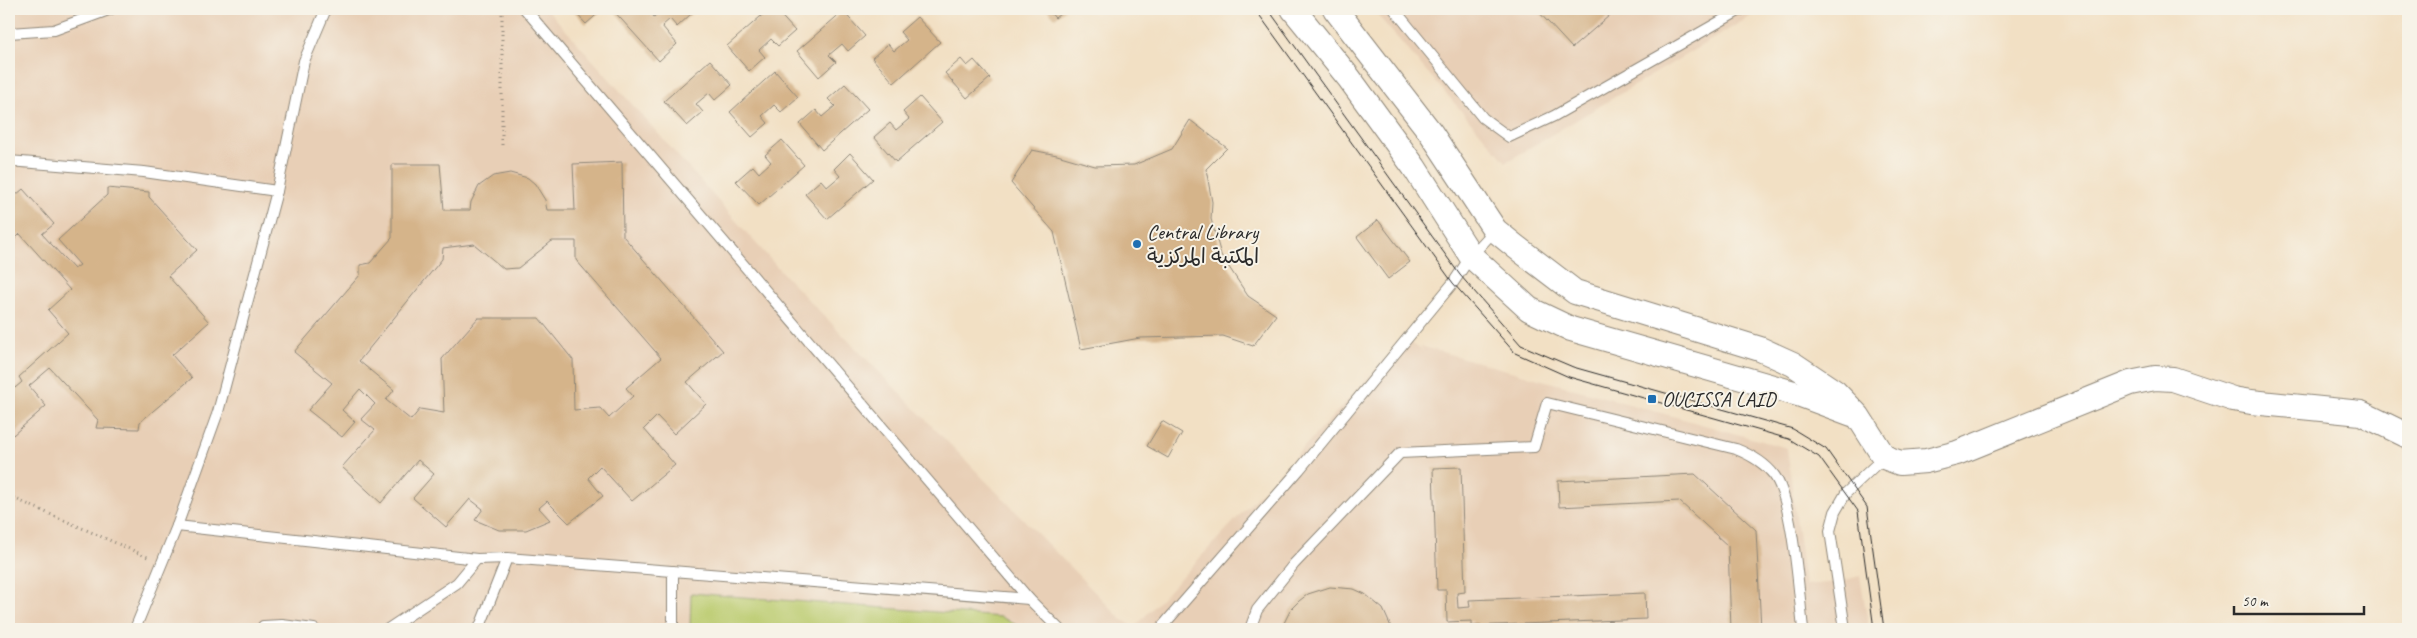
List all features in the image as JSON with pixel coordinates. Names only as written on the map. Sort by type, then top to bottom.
[{"type":"street","points":[[1293,9],[1349,78],[1480,264],[1529,309],[1564,327],[1801,395],[1858,416]]},
{"type":"street","points":[[1335,9],[1431,133],[1496,230],[1516,247],[1575,292],[1760,349],[1794,364],[1835,392],[1858,416],[1884,457],[1900,463],[1926,461],[1957,453],[2122,386],[2155,378],[2173,379],[2233,399],[2341,409],[2361,413],[2408,436]]},
{"type":"street","points":[[1480,264],[1485,259],[1489,250],[1501,243],[1516,247]]},
{"type":"lane","points":[[9,34],[54,30],[111,9]]},
{"type":"lane","points":[[135,629],[178,526],[204,455],[231,369],[278,191],[304,61],[326,9]]},
{"type":"lane","points":[[525,9],[1030,599],[1059,629]]},
{"type":"lane","points":[[1394,9],[1483,118],[1509,138],[1554,116],[1742,9]]},
{"type":"lane","points":[[9,161],[144,172],[278,191]]},
{"type":"lane","points":[[1160,629],[1299,470],[1453,283],[1480,264],[1496,230]]},
{"type":"lane","points":[[1250,629],[1258,610],[1294,564],[1400,452],[1534,447],[1547,403],[1736,449],[1766,466],[1774,476],[1786,500],[1804,629]]},
{"type":"lane","points":[[1845,629],[1830,531],[1835,512],[1846,493],[1884,457]]},
{"type":"lane","points":[[178,526],[478,559],[507,558],[1030,599]]},
{"type":"lane","points":[[478,629],[507,558]]},
{"type":"lane","points":[[388,629],[457,583],[478,559]]},
{"type":"lane","points":[[673,571],[673,629]]},
{"type":"lane","points":[[263,626],[282,625],[314,629]]},
{"type":"path","points":[[502,9],[502,145]]},
{"type":"path","points":[[9,496],[162,564]]},
{"type":"shaded area","points":[[9,9],[547,9],[787,278],[1121,619],[1135,627],[1405,339],[1423,351],[1420,346],[1787,448],[1805,585],[1837,582],[1860,576],[1869,629],[9,629]]},
{"type":"shaded area","points":[[1372,9],[1763,9],[1506,162]]},
{"type":"green space","points":[[691,593],[1001,617],[1024,629],[690,629]]},
{"type":"building","points":[[572,9],[603,9],[586,24]]},
{"type":"building","points":[[612,9],[646,9],[654,17],[660,9],[689,9],[692,13],[677,27],[670,19],[662,26],[677,44],[659,61]]},
{"type":"building","points":[[769,9],[775,9],[795,31],[778,46],[771,39],[759,50],[765,57],[749,71],[727,46]]},
{"type":"building","points":[[1047,9],[1066,9],[1055,18]]},
{"type":"building","points":[[1536,9],[1617,9],[1572,48]]},
{"type":"building","points":[[843,11],[865,36],[848,51],[842,44],[829,55],[836,62],[819,77],[797,51]]},
{"type":"building","points":[[917,17],[940,42],[894,83],[872,58],[888,44],[894,51],[907,40],[900,32]]},
{"type":"building","points":[[961,59],[967,66],[974,60],[990,78],[967,98],[945,73]]},
{"type":"building","points":[[710,60],[732,85],[715,100],[709,93],[696,104],[703,112],[687,126],[664,101]]},
{"type":"building","points":[[775,71],[798,97],[781,112],[774,105],[762,116],[768,123],[752,137],[730,112]]},
{"type":"building","points":[[845,84],[868,109],[822,150],[800,124],[816,110],[822,117],[835,106],[828,99]]},
{"type":"building","points":[[920,97],[942,122],[896,162],[874,137],[890,123],[896,130],[909,119],[903,112]]},
{"type":"building","name":"Central Library المكتبة المركزية","points":[[1190,120],[1227,148],[1206,169],[1212,202],[1211,219],[1221,255],[1248,296],[1276,315],[1253,346],[1223,336],[1140,338],[1081,349],[1054,232],[1011,183],[1032,150],[1095,166],[1134,165],[1172,149]]},
{"type":"building","points":[[782,140],[804,165],[759,205],[736,181],[753,166],[759,173],[771,162],[765,155]]},
{"type":"building","points":[[850,153],[873,179],[827,219],[805,194],[821,180],[827,187],[840,176],[834,169]]},
{"type":"building","points":[[622,162],[623,236],[723,351],[687,382],[706,404],[674,434],[657,416],[644,429],[675,465],[632,501],[600,466],[588,478],[603,496],[569,523],[547,501],[539,508],[550,520],[526,530],[499,530],[475,520],[483,509],[470,499],[446,527],[413,498],[434,474],[418,460],[381,503],[342,467],[375,430],[361,419],[375,404],[360,389],[342,410],[355,422],[342,437],[308,410],[332,383],[294,352],[360,275],[360,265],[370,263],[392,238],[392,164],[440,164],[444,210],[470,210],[471,202],[479,186],[493,176],[510,173],[528,178],[535,184],[545,200],[547,210],[575,210],[573,164]],"holes":[[[552,241],[576,241],[576,260],[661,358],[626,388],[633,396],[609,418],[600,408],[574,410],[573,360],[539,318],[478,318],[442,359],[444,413],[420,409],[411,420],[386,400],[394,390],[359,361],[442,259],[443,248],[474,244],[504,269],[518,268]]]},
{"type":"building","points":[[107,188],[149,192],[149,197],[197,250],[168,276],[209,322],[172,355],[192,378],[140,422],[139,429],[96,428],[98,420],[50,368],[29,386],[46,406],[13,435],[9,430],[9,381],[15,388],[22,382],[19,377],[68,333],[48,310],[70,290],[20,234],[9,245],[9,201],[23,189],[54,224],[42,234],[74,269],[80,265],[58,240],[107,195]]},
{"type":"building","points":[[1378,220],[1410,262],[1388,279],[1357,237]]},
{"type":"building","points":[[1162,421],[1182,433],[1168,458],[1147,446]]},
{"type":"building","points":[[1461,467],[1465,592],[1457,593],[1458,608],[1470,607],[1469,600],[1645,593],[1646,619],[1472,626],[1472,621],[1447,622],[1446,590],[1437,590],[1433,468]]},
{"type":"building","points":[[1695,474],[1756,530],[1761,629],[1731,629],[1728,546],[1679,501],[1559,507],[1558,481]]},
{"type":"building","points":[[1330,587],[1354,589],[1365,594],[1383,609],[1392,629],[1281,629],[1291,609],[1299,601],[1308,594]]},
{"type":"tram line","points":[[1255,9],[1453,283],[1515,353],[1569,377],[1789,439],[1819,457],[1858,511],[1874,629]]},
{"type":"tram line","points":[[1268,9],[1460,275],[1521,345],[1573,367],[1793,429],[1826,449],[1867,507],[1884,629]]},
{"type":"place","name":"Central Library المكتبة المركزية","points":[[1137,244]]},
{"type":"place","name":"OUCISSA LAID","points":[[1652,399]]}]
